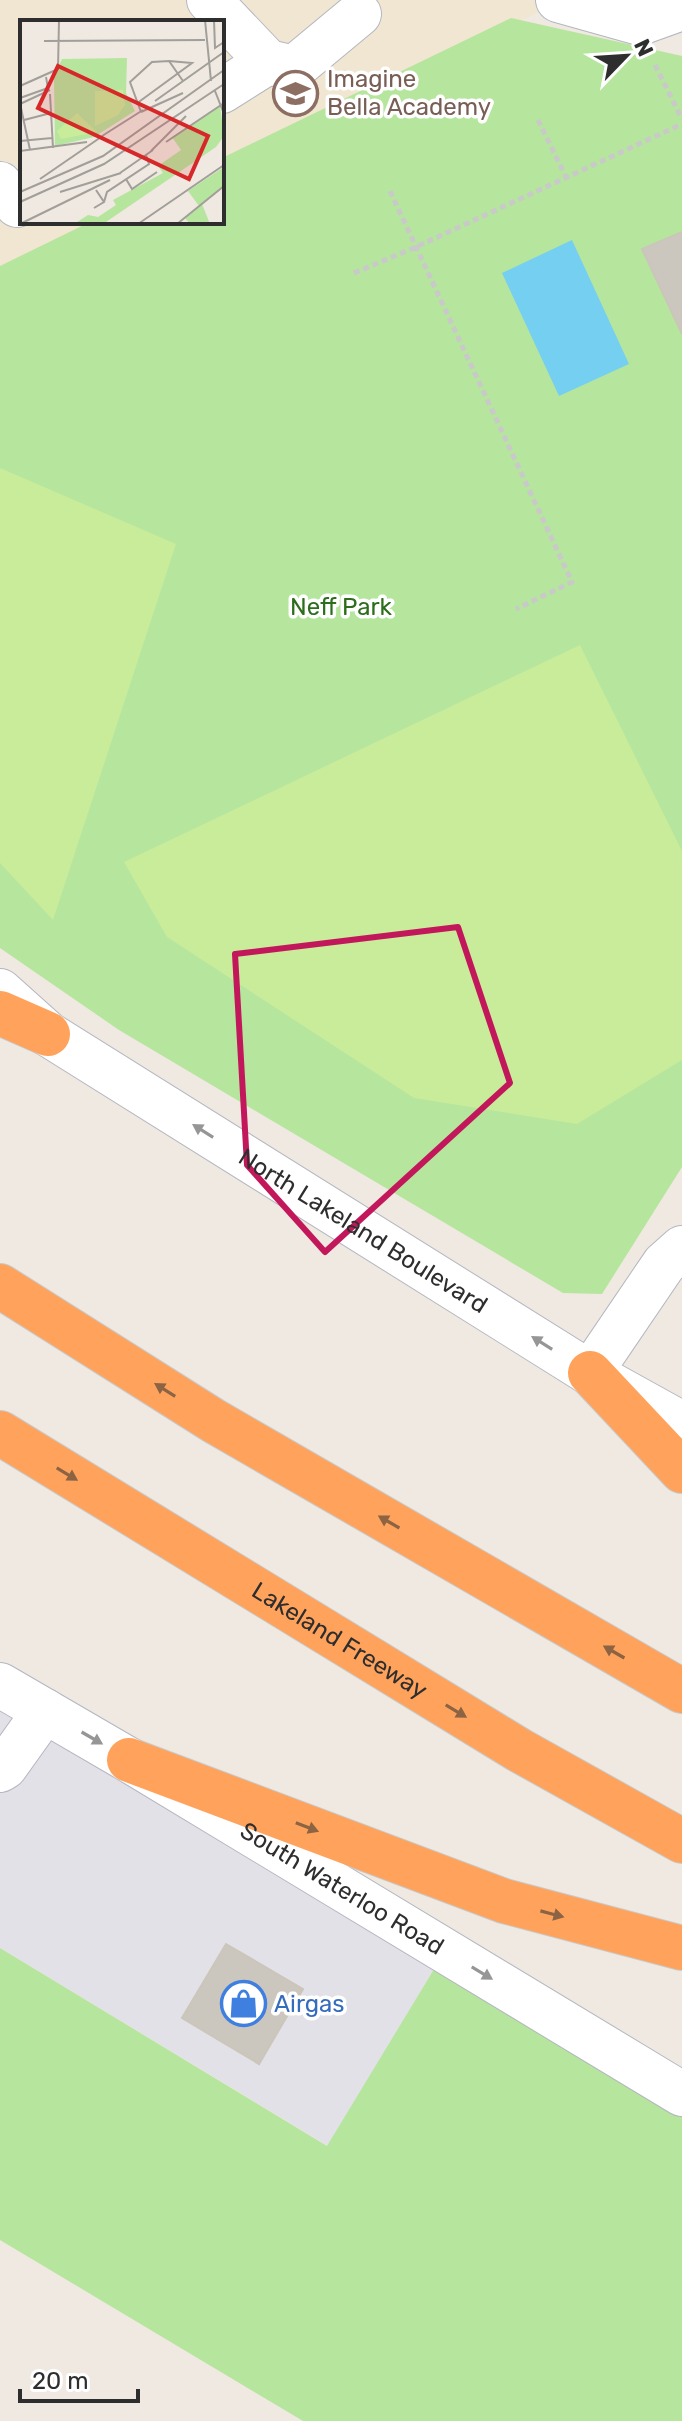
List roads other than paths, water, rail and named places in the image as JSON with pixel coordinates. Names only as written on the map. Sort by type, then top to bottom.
[{"type":"highway","points":[[0,1013],[48,1034]]},
{"type":"highway","points":[[0,1286],[214,1421],[682,1691]]},
{"type":"highway","points":[[590,1373],[682,1471]]},
{"type":"highway","name":"Lakeland Freeway","points":[[0,1433],[519,1750],[682,1841]]},
{"type":"highway","points":[[129,1760],[504,1901],[682,1948]]},
{"type":"street","points":[[209,0],[268,62],[294,68],[351,5]]},
{"type":"street","points":[[559,1],[640,23],[682,8]]},
{"type":"street","points":[[224,90],[268,62]]},
{"type":"street","name":"North Lakeland Boulevard","points":[[0,991],[48,1034],[590,1373],[682,1424]]},
{"type":"street","points":[[590,1373],[676,1262]]},
{"type":"street","name":"South Waterloo Road","points":[[0,1685],[682,2094]]},
{"type":"street","points":[[0,1770],[45,1711]]},
{"type":"water","points":[[572,240],[629,364],[559,396],[502,273]]},
{"type":"place","name":"Imagine Bella Academy","points":[[296,93]]},
{"type":"place","name":"Airgas","points":[[243,2004]]},
{"type":"park label","name":"Neff Park","points":[[341,607]]}]
